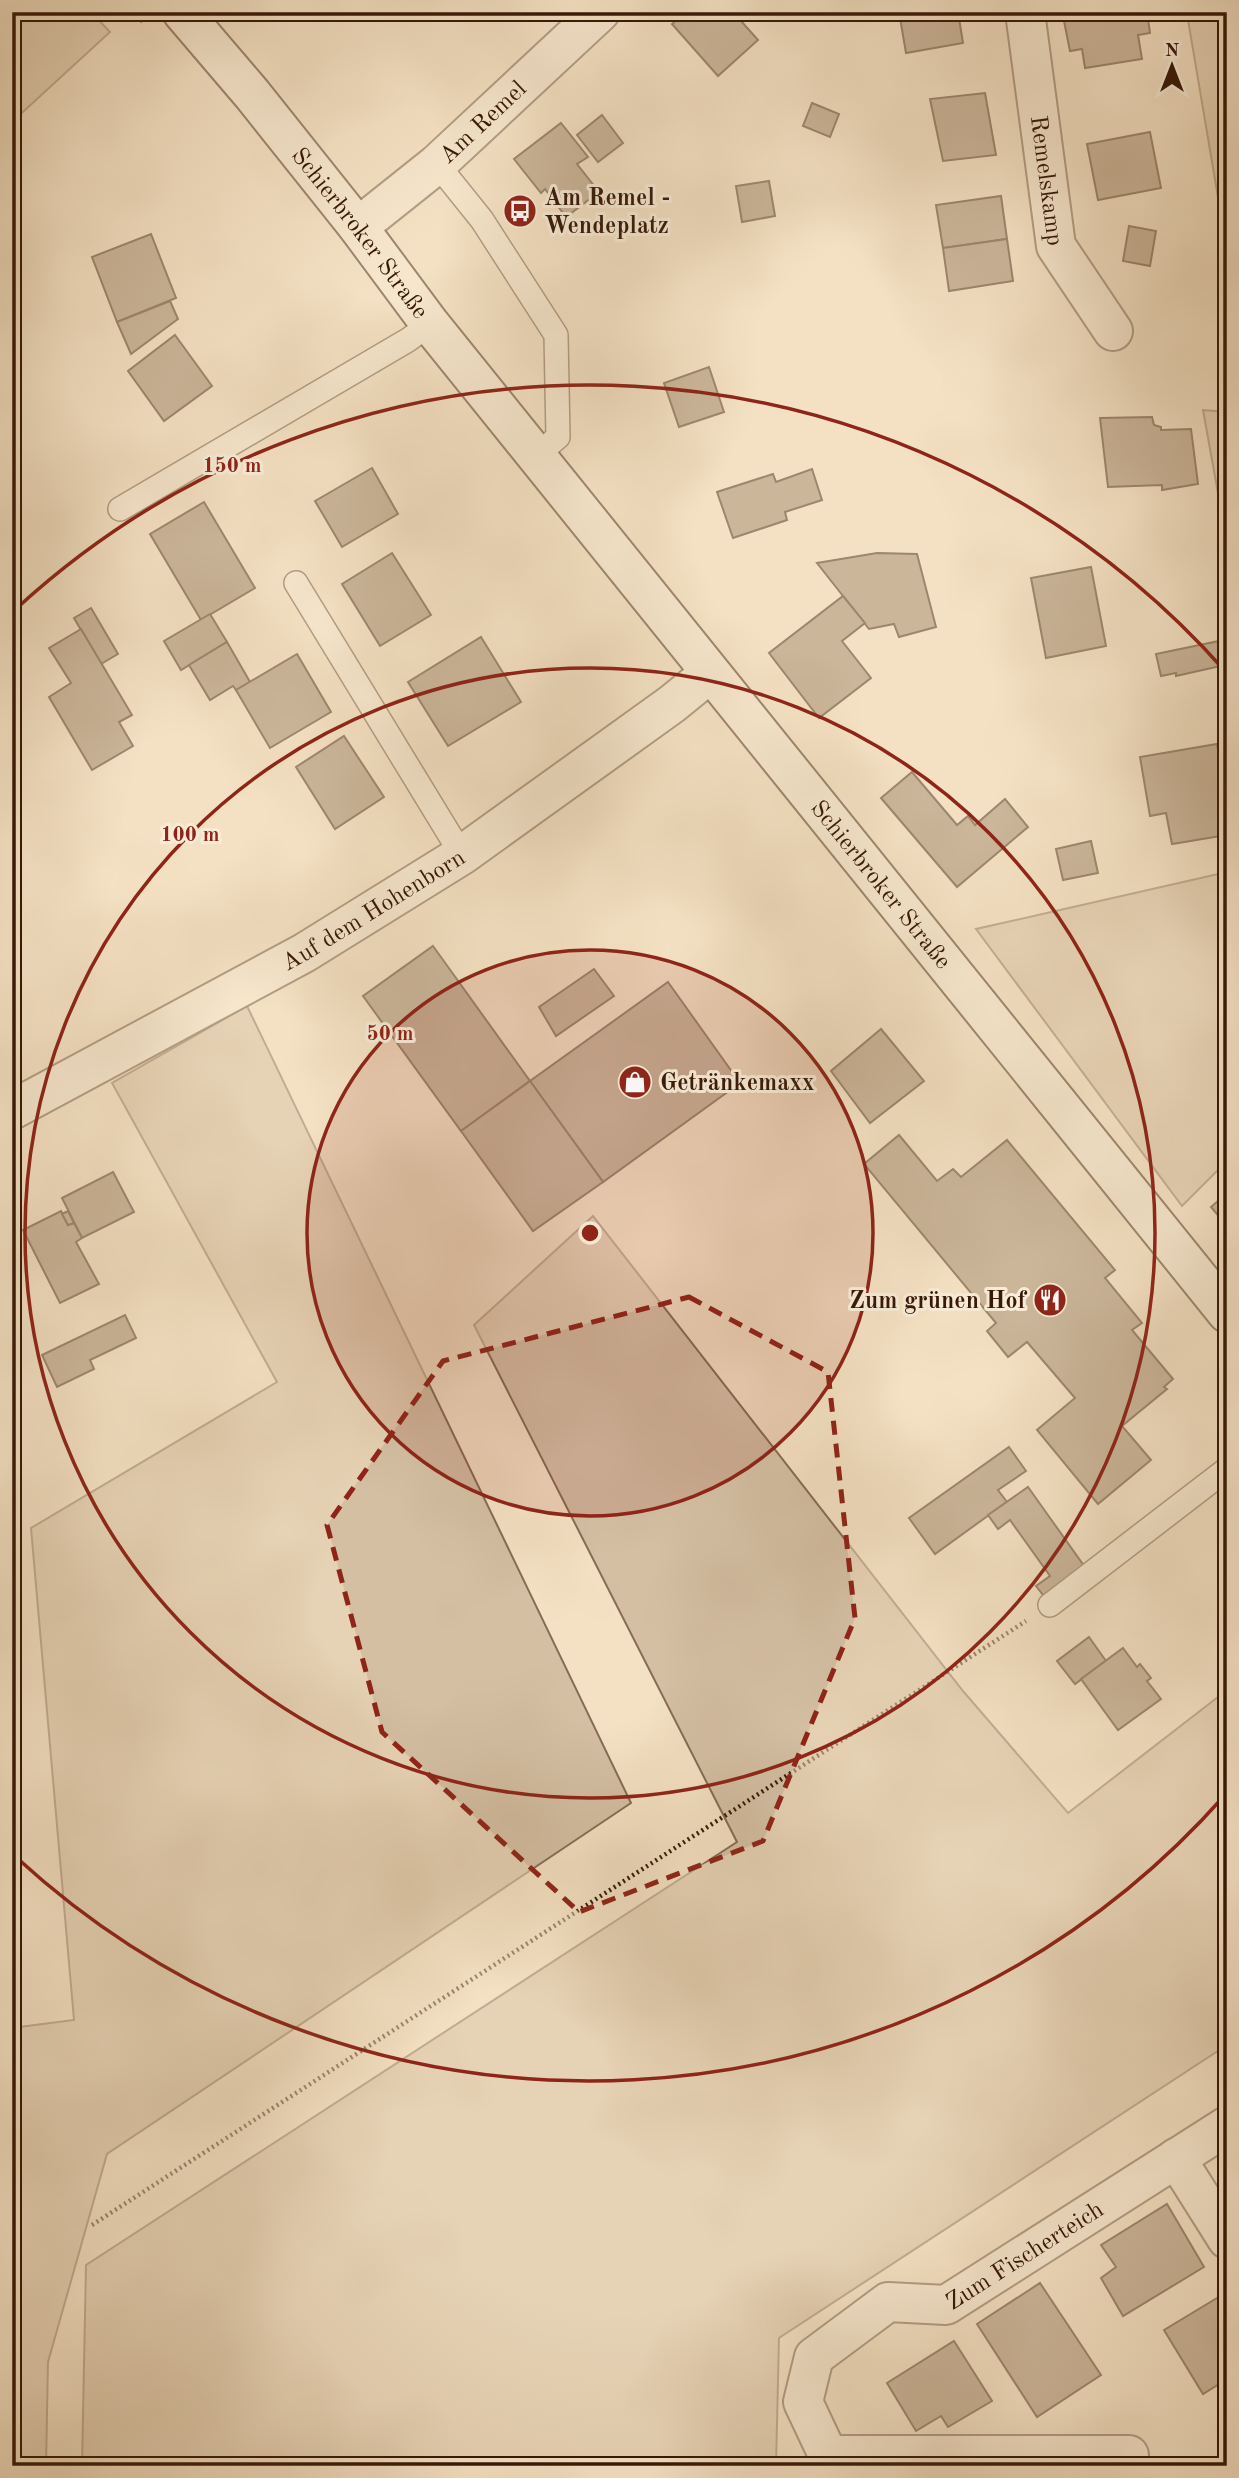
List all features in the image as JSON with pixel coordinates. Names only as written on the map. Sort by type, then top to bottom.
[{"type":"street","name":"Schierbroker Straße","points":[[182,12],[252,94],[358,227],[430,324],[1227,1313]]},
{"type":"street","name":"Am Remel","points":[[358,227],[437,164],[600,12]]},
{"type":"street","name":"Remelskamp","points":[[1025,12],[1056,246],[1113,331]]},
{"type":"street","name":"Auf dem Hohenborn","points":[[12,1110],[304,953],[462,855],[710,673]]},
{"type":"street","name":"Zum Fischerteich","points":[[1129,2455],[828,2460],[803,2402],[814,2357],[888,2302],[946,2305],[1227,2126]]},
{"type":"street","points":[[1176,2158],[1227,2239]]},
{"type":"lane","points":[[437,164],[482,220],[556,335],[558,437],[537,455]]},
{"type":"lane","points":[[120,509],[396,348],[430,324]]},
{"type":"lane","points":[[296,583],[462,855]]},
{"type":"lane","points":[[1049,1605],[1227,1469]]},
{"type":"path","points":[[92,2225],[1049,1605]]},
{"type":"highlighted area","points":[[689,1297],[828,1372],[855,1618],[763,1841],[579,1912],[382,1732],[327,1525],[443,1361]]},
{"type":"shaded area","points":[[12,12],[91,12],[110,32],[12,122]]},
{"type":"shaded area","points":[[1227,12],[1227,227],[1223,227],[1187,14]]},
{"type":"shaded area","points":[[12,190],[20,199],[12,347]]},
{"type":"shaded area","points":[[1203,410],[1227,412],[1227,543]]},
{"type":"shaded area","points":[[1227,872],[1227,1161],[1182,1206],[976,929]]},
{"type":"shaded area","points":[[247,1006],[631,1803],[107,2154],[48,2362],[46,2466],[12,2466],[12,2028],[74,2020],[31,1528],[277,1382],[112,1083]]},
{"type":"shaded area","points":[[593,1216],[963,1691],[1068,1813],[1227,1690],[1227,2045],[779,2338],[776,2466],[82,2466],[86,2265],[737,1842],[474,1325]]},
{"type":"building","points":[[686,12],[733,12],[758,40],[718,76],[672,24]]},
{"type":"building","points":[[899,12],[958,12],[963,43],[906,53]]},
{"type":"building","points":[[1077,12],[1147,12],[1150,33],[1138,35],[1142,59],[1085,68],[1082,49],[1070,51],[1064,21],[1078,18]]},
{"type":"building","points":[[985,93],[996,155],[943,161],[930,99]]},
{"type":"building","points":[[812,103],[839,114],[830,137],[803,126]]},
{"type":"building","points":[[602,115],[623,143],[598,162],[577,135]]},
{"type":"building","points":[[561,123],[588,157],[577,164],[599,192],[566,217],[545,189],[541,193],[514,159]]},
{"type":"building","points":[[1150,132],[1161,188],[1098,200],[1087,144]]},
{"type":"building","points":[[769,181],[775,216],[742,222],[736,186]]},
{"type":"building","points":[[1001,196],[1007,239],[943,248],[936,205]]},
{"type":"building","points":[[1129,226],[1156,231],[1150,266],[1123,261]]},
{"type":"building","points":[[151,234],[176,298],[117,322],[92,257]]},
{"type":"building","points":[[1007,239],[1013,281],[949,291],[943,248]]},
{"type":"building","points":[[170,301],[178,319],[131,354],[117,322]]},
{"type":"building","points":[[175,335],[212,386],[164,421],[128,371]]},
{"type":"building","points":[[709,367],[724,412],[679,427],[664,383]]},
{"type":"building","points":[[1152,417],[1154,425],[1161,427],[1161,430],[1191,429],[1198,484],[1162,490],[1162,485],[1108,487],[1100,418]]},
{"type":"building","points":[[372,468],[398,514],[342,547],[315,501]]},
{"type":"building","points":[[812,469],[822,500],[785,512],[787,520],[733,538],[717,492],[773,474],[776,482]]},
{"type":"building","points":[[204,502],[255,588],[201,620],[150,534]]},
{"type":"building","points":[[392,553],[431,615],[380,646],[342,584]]},
{"type":"building","points":[[877,553],[917,554],[936,627],[899,637],[894,624],[869,629],[817,563]]},
{"type":"building","points":[[1091,567],[1106,646],[1046,658],[1031,578]]},
{"type":"building","points":[[843,596],[865,623],[842,641],[871,678],[819,718],[769,653]]},
{"type":"building","points":[[91,608],[118,654],[101,664],[74,618]]},
{"type":"building","points":[[210,614],[227,642],[181,670],[164,641]]},
{"type":"building","points":[[81,629],[132,715],[119,722],[133,746],[92,770],[49,697],[71,683],[49,648]]},
{"type":"building","points":[[481,637],[521,702],[448,746],[408,682]]},
{"type":"building","points":[[1219,641],[1225,665],[1176,676],[1176,673],[1161,676],[1156,654]]},
{"type":"building","points":[[227,642],[250,682],[236,690],[233,686],[210,700],[189,665]]},
{"type":"building","points":[[297,654],[331,712],[270,748],[236,690]]},
{"type":"building","points":[[344,736],[384,797],[335,829],[296,767]]},
{"type":"building","points":[[1217,744],[1227,798],[1227,835],[1172,844],[1166,813],[1150,816],[1140,757]]},
{"type":"building","points":[[912,772],[957,825],[968,816],[975,825],[1005,799],[1028,827],[957,887],[881,798]]},
{"type":"building","points":[[1091,841],[1098,873],[1063,880],[1056,849]]},
{"type":"building","points":[[433,946],[530,1081],[461,1131],[363,996]]},
{"type":"building","points":[[594,969],[614,996],[556,1036],[539,1007]]},
{"type":"building","name":"Getränkemaxx","points":[[668,982],[740,1083],[603,1182],[530,1081]]},
{"type":"building","points":[[881,1029],[924,1081],[870,1123],[831,1071]]},
{"type":"building","points":[[530,1081],[603,1182],[533,1231],[461,1131]]},
{"type":"building","name":"Zum grünen Hof","points":[[899,1135],[937,1181],[953,1169],[961,1177],[1007,1140],[1115,1270],[1105,1278],[1142,1323],[1132,1330],[1173,1379],[1164,1387],[1167,1389],[1122,1426],[1151,1460],[1098,1504],[1037,1430],[1075,1398],[1027,1342],[1008,1357],[987,1331],[996,1323],[864,1164]]},
{"type":"building","points":[[113,1172],[134,1212],[82,1238],[62,1198]]},
{"type":"building","points":[[1227,1193],[1227,1226],[1211,1207]]},
{"type":"building","points":[[61,1211],[68,1225],[74,1223],[82,1238],[76,1242],[99,1284],[60,1303],[23,1230]]},
{"type":"building","points":[[68,1211],[74,1223],[68,1225],[62,1214]]},
{"type":"building","points":[[125,1315],[136,1338],[90,1360],[94,1369],[57,1387],[42,1355]]},
{"type":"building","points":[[1009,1447],[1026,1471],[998,1490],[1007,1502],[935,1554],[909,1518]]},
{"type":"building","points":[[1028,1487],[1087,1570],[1046,1599],[1036,1586],[1050,1576],[1010,1520],[998,1529],[988,1515]]},
{"type":"building","points":[[1089,1637],[1106,1661],[1075,1684],[1057,1661]]},
{"type":"building","points":[[1123,1648],[1137,1667],[1140,1664],[1151,1678],[1147,1681],[1161,1699],[1118,1730],[1081,1679]]},
{"type":"building","points":[[1167,2204],[1204,2267],[1123,2316],[1101,2278],[1116,2267],[1101,2245]]},
{"type":"building","points":[[1040,2283],[1101,2375],[1037,2417],[977,2324]]},
{"type":"building","points":[[1222,2295],[1227,2302],[1227,2379],[1203,2394],[1164,2330]]},
{"type":"building","points":[[954,2341],[992,2401],[948,2427],[941,2416],[916,2431],[887,2383]]},
{"type":"place","name":"Am Remel - Wendeplatz","points":[[520,211]]},
{"type":"place","name":"Getränkemaxx","points":[[635,1082]]},
{"type":"place","name":"Zum grünen Hof","points":[[1050,1300]]}]
